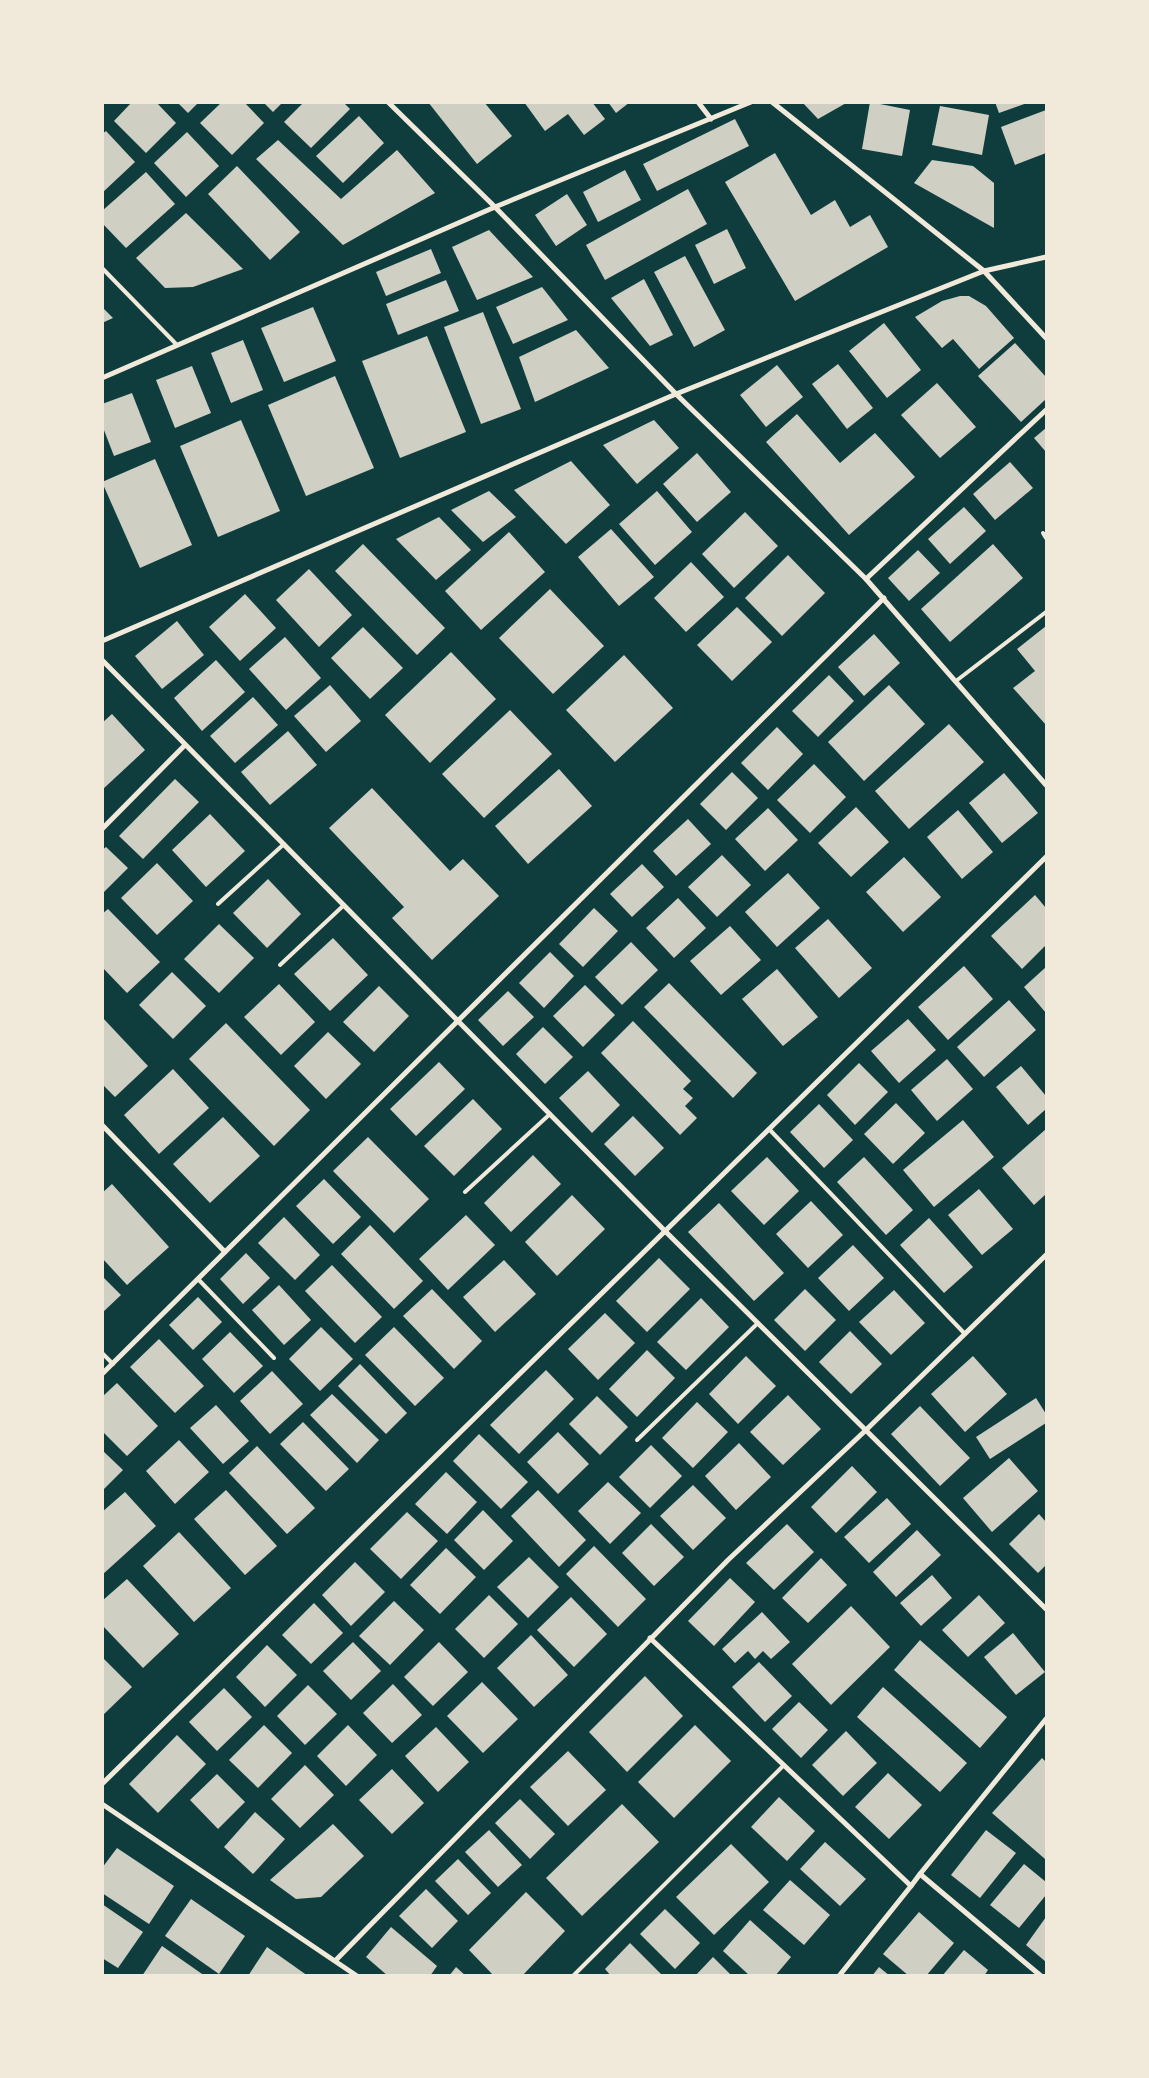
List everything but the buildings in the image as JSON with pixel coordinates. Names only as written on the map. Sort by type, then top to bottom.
[{"type":"street","points":[[388,102],[495,207],[676,394],[866,579],[1046,785]]},
{"type":"street","points":[[698,102],[712,120]]},
{"type":"street","points":[[102,378],[495,207],[712,120],[751,102]]},
{"type":"street","points":[[772,102],[984,270],[1046,338]]},
{"type":"street","points":[[102,642],[676,394],[984,270],[1046,257]]},
{"type":"street","points":[[866,579],[1046,410]]},
{"type":"street","points":[[102,1374],[884,598]]},
{"type":"street","points":[[102,660],[665,1231],[1046,1609]]},
{"type":"street","points":[[102,830],[185,744]]},
{"type":"street","points":[[102,1784],[1046,857]]},
{"type":"street","points":[[102,1125],[225,1252]]},
{"type":"street","points":[[336,1960],[728,1560],[866,1430],[1046,1255]]},
{"type":"street","points":[[650,1638],[911,1886]]},
{"type":"street","points":[[839,1976],[1046,1719]]},
{"type":"street","points":[[102,1804],[356,1975]]},
{"type":"street","points":[[920,1874],[1041,1976]]},
{"type":"lane","points":[[102,268],[178,346]]},
{"type":"lane","points":[[1043,533],[1046,538]]},
{"type":"lane","points":[[956,681],[1046,612]]},
{"type":"lane","points":[[218,904],[284,844]]},
{"type":"lane","points":[[280,965],[344,905]]},
{"type":"lane","points":[[465,1192],[550,1114]]},
{"type":"lane","points":[[769,1129],[965,1334]]},
{"type":"lane","points":[[198,1279],[274,1358]]},
{"type":"lane","points":[[637,1440],[758,1323]]},
{"type":"lane","points":[[102,1353],[113,1364]]},
{"type":"lane","points":[[574,1976],[784,1765]]}]
